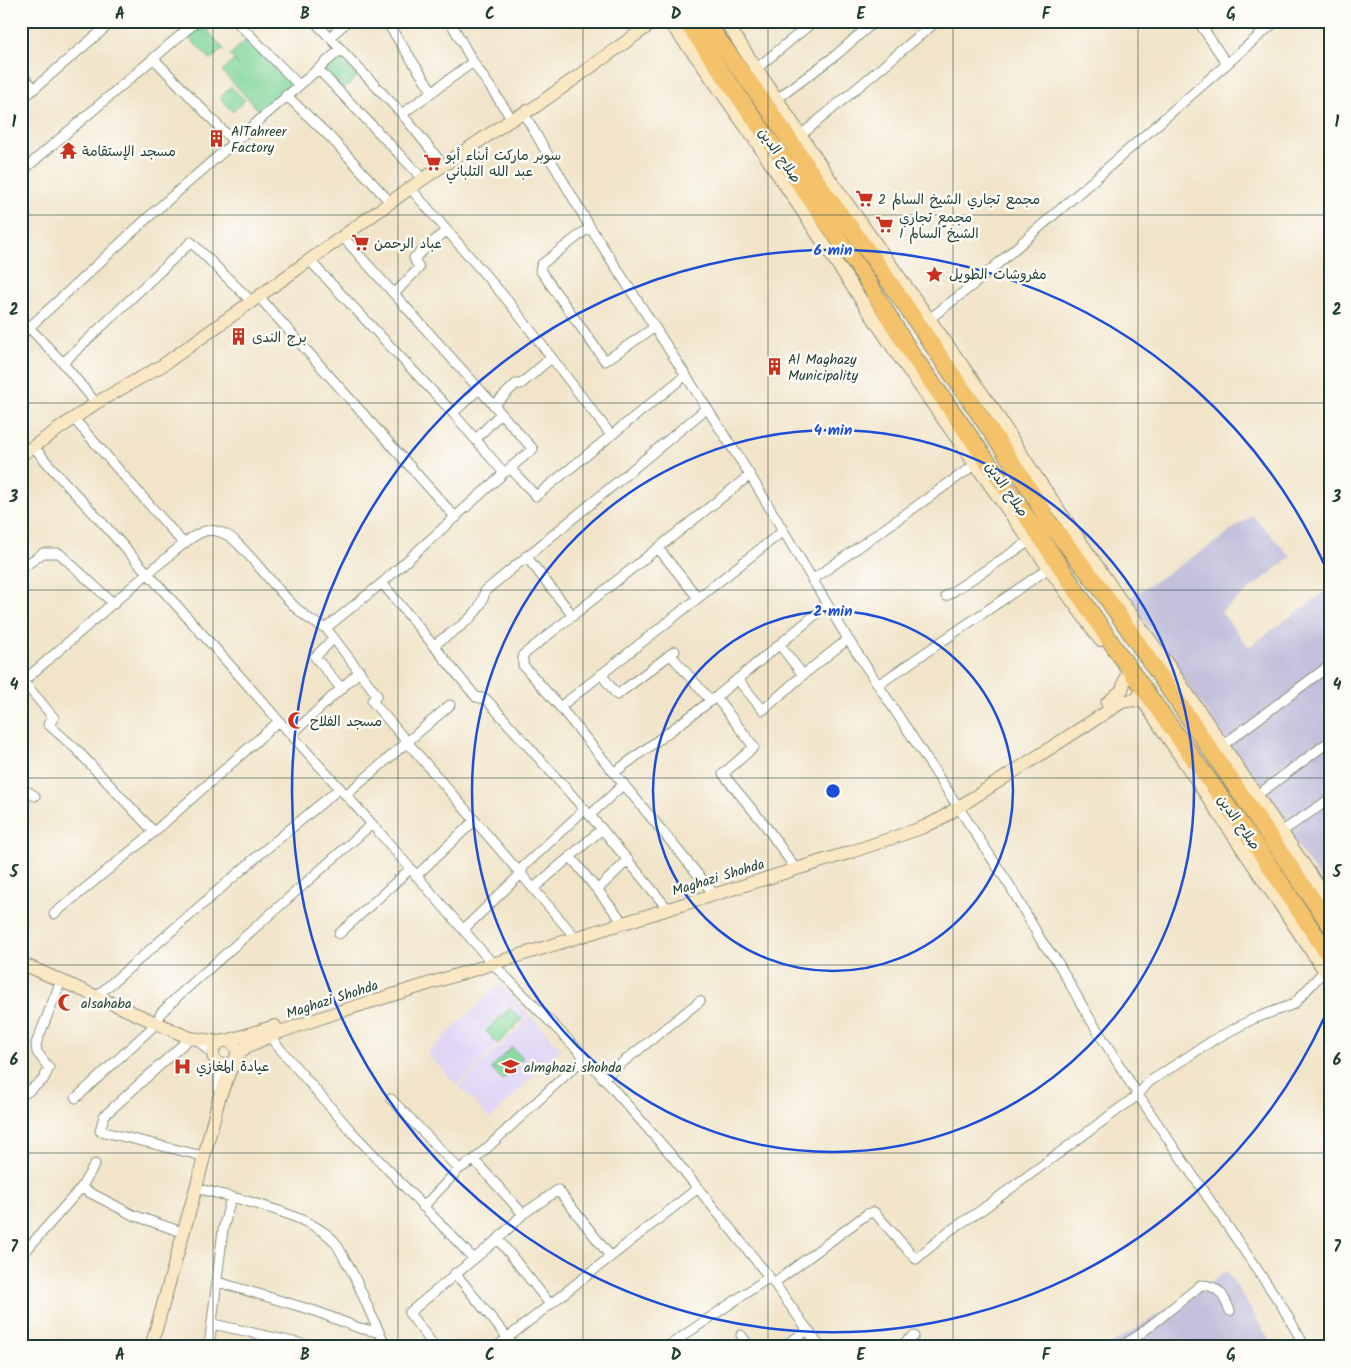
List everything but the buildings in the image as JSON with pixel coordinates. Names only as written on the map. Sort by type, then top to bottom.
[{"type":"highway","name":"صلاح الدين","points":[[686,21],[863,274],[911,353],[1128,673],[1259,850],[1328,969]]},
{"type":"highway","name":"صلاح الدين","points":[[705,21],[770,111],[829,199],[873,258],[980,418],[1022,477],[1049,522],[1100,588],[1147,661],[1330,925]]},
{"type":"highway","points":[[829,199],[832,182]]},
{"type":"highway","points":[[980,418],[987,401]]},
{"type":"highway","points":[[1032,534],[1049,522]]},
{"type":"highway","points":[[1128,673],[1143,668],[1147,661]]},
{"type":"street","points":[[21,100],[112,21]]},
{"type":"street","points":[[21,172],[197,21]]},
{"type":"street","points":[[236,21],[298,84]]},
{"type":"street","points":[[314,21],[402,114],[444,166]]},
{"type":"street","points":[[330,37],[348,21]]},
{"type":"street","points":[[386,21],[432,91]]},
{"type":"street","points":[[450,21],[473,62],[512,119]]},
{"type":"street","points":[[523,112],[530,102],[642,21]]},
{"type":"street","points":[[22,454],[96,403],[163,365],[423,179],[512,119],[532,108],[655,21]]},
{"type":"street","points":[[667,1347],[771,1281],[867,1214],[874,1212],[916,1259],[949,1231],[988,1206],[1138,1095],[1148,1082],[1215,1040],[1253,1019],[1294,1004],[1328,969],[1144,702],[1128,673],[1049,568],[1032,534],[976,464],[899,357],[749,132],[698,59],[668,21]]},
{"type":"street","points":[[725,21],[832,182],[987,401],[1108,582],[1223,745],[1330,903]]},
{"type":"street","points":[[756,68],[814,21]]},
{"type":"street","points":[[777,99],[836,55],[875,21]]},
{"type":"street","points":[[801,135],[938,21]]},
{"type":"street","points":[[1198,21],[1227,64]]},
{"type":"street","points":[[928,320],[978,281],[1276,21]]},
{"type":"street","points":[[21,335],[153,213],[298,84],[341,49]]},
{"type":"street","points":[[154,59],[234,142]]},
{"type":"street","points":[[402,114],[473,62]]},
{"type":"street","points":[[318,69],[423,179]]},
{"type":"street","points":[[21,75],[34,88]]},
{"type":"street","points":[[286,95],[331,138],[391,203]]},
{"type":"street","points":[[523,112],[590,227],[750,475],[848,639],[1010,886],[1042,942],[1057,960],[1084,1009],[1138,1095],[1276,1298],[1305,1347]]},
{"type":"street","points":[[411,189],[508,301],[612,435]]},
{"type":"street","points":[[590,227],[542,264],[540,270],[605,361],[655,327]]},
{"type":"street","points":[[394,294],[419,268],[414,258],[446,231]]},
{"type":"street","points":[[326,628],[382,583],[507,470],[533,450],[343,238]]},
{"type":"street","points":[[63,363],[191,242],[256,300],[456,518]]},
{"type":"street","points":[[310,261],[476,438],[536,496],[686,375]]},
{"type":"street","points":[[21,319],[63,363],[96,403]]},
{"type":"street","points":[[494,405],[516,384],[521,384],[551,358]]},
{"type":"street","points":[[453,414],[479,389]]},
{"type":"street","points":[[433,646],[474,616],[484,600],[485,591],[707,408]]},
{"type":"street","points":[[476,438],[501,413]]},
{"type":"street","points":[[74,419],[184,544]]},
{"type":"street","points":[[34,447],[55,473],[147,574],[208,638],[279,721],[464,929],[489,960],[585,1057],[672,1156],[771,1281],[820,1347]]},
{"type":"street","points":[[812,580],[976,464]]},
{"type":"street","points":[[712,891],[615,772],[522,665],[523,655],[750,475]]},
{"type":"street","points":[[154,832],[76,749],[48,724],[54,718],[28,687],[21,683],[184,544],[206,531],[226,534],[235,540],[301,611],[315,624],[326,628],[377,695],[372,701],[573,934]]},
{"type":"street","points":[[560,707],[782,531]]},
{"type":"street","points":[[946,596],[1032,534]]},
{"type":"street","points":[[658,548],[698,598]]},
{"type":"street","points":[[21,569],[43,554],[59,553],[114,604]]},
{"type":"street","points":[[526,556],[573,616]]},
{"type":"street","points":[[878,685],[1049,568]]},
{"type":"street","points":[[382,583],[476,697],[486,699],[602,829],[665,906]]},
{"type":"street","points":[[615,772],[713,698],[827,605]]},
{"type":"street","points":[[334,638],[315,657],[342,689]]},
{"type":"street","points":[[737,679],[763,710],[848,639]]},
{"type":"street","points":[[780,645],[803,675]]},
{"type":"street","points":[[601,674],[618,695],[672,652],[754,747],[724,774],[765,824],[792,865]]},
{"type":"street","points":[[1223,745],[1330,665]]},
{"type":"street","points":[[292,734],[360,671]]},
{"type":"street","name":"Maghazi Shohda","points":[[273,1032],[489,960],[792,865],[924,827],[955,804],[1118,696],[1128,673]]},
{"type":"street","name":"Maghazi Shohda","points":[[955,804],[1122,702],[1133,700],[1144,702]]},
{"type":"street","points":[[97,996],[260,854],[343,792],[450,705]]},
{"type":"street","points":[[54,914],[154,832],[279,721]]},
{"type":"street","points":[[1256,796],[1330,741]]},
{"type":"street","points":[[464,929],[522,873],[523,867],[587,812],[624,784]]},
{"type":"street","points":[[21,788],[36,796]]},
{"type":"street","points":[[1281,832],[1330,798]]},
{"type":"street","points":[[339,934],[474,821]]},
{"type":"street","points":[[76,1098],[157,1023],[161,1013],[177,997],[372,824]]},
{"type":"street","points":[[534,888],[602,829]]},
{"type":"street","points":[[570,856],[621,920]]},
{"type":"street","points":[[598,889],[628,860]]},
{"type":"street","points":[[21,963],[194,1039],[216,1059],[226,1065],[235,1060],[252,1044],[273,1032]]},
{"type":"street","points":[[21,1093],[26,1094],[43,1080],[49,1068],[37,1052],[36,1044],[61,981]]},
{"type":"street","points":[[603,1078],[700,1001]]},
{"type":"street","points":[[203,1156],[100,1131],[104,1116],[194,1039],[224,1041],[273,1032]]},
{"type":"street","points":[[273,1032],[350,1131],[473,1258]]},
{"type":"street","points":[[219,1098],[214,1049],[224,1041]]},
{"type":"street","points":[[151,1347],[196,1188],[219,1098],[235,1060],[236,1047],[224,1041]]},
{"type":"street","points":[[423,1207],[459,1169],[474,1160],[585,1057]]},
{"type":"street","points":[[391,1100],[459,1169]]},
{"type":"street","points":[[474,1160],[524,1214]]},
{"type":"street","points":[[21,1256],[80,1188],[95,1164]]},
{"type":"street","points":[[80,1188],[133,1215],[182,1232]]},
{"type":"street","points":[[196,1188],[231,1197],[307,1222],[334,1241],[360,1285],[378,1332],[386,1347]]},
{"type":"street","points":[[496,1347],[507,1336],[698,1188]]},
{"type":"street","points":[[436,1347],[409,1312],[498,1239],[524,1214],[558,1190],[610,1256]]},
{"type":"street","points":[[209,1347],[223,1230],[231,1197]]},
{"type":"street","points":[[498,1239],[549,1303]]},
{"type":"street","points":[[455,1273],[514,1347]]},
{"type":"street","points":[[218,1282],[315,1311],[359,1328],[378,1332]]},
{"type":"street","points":[[1120,1347],[1139,1335],[1201,1285],[1210,1285],[1218,1290],[1230,1311]]},
{"type":"street","points":[[213,1324],[316,1347]]},
{"type":"street","points":[[782,1347],[808,1330]]},
{"type":"street","points":[[741,1335],[750,1347]]},
{"type":"street","points":[[899,1347],[914,1336]]},
{"type":"shaded area","points":[[1252,515],[1291,557],[1221,612],[1249,647],[1330,588],[1330,894],[1129,598],[1213,544]]},
{"type":"shaded area","points":[[500,983],[529,1014],[457,1085],[427,1054]]},
{"type":"shaded area","name":"almghazi shohda","points":[[531,1016],[561,1049],[490,1119],[459,1086]]},
{"type":"shaded area","points":[[1227,1271],[1274,1347],[1107,1347]]},
{"type":"green space","points":[[201,22],[225,51],[222,49],[211,60],[191,40],[188,33]]},
{"type":"green space","points":[[247,39],[291,83],[260,112],[222,71],[234,60],[239,65],[230,55]]},
{"type":"green space","points":[[339,58],[357,77],[343,90],[325,71]]},
{"type":"green space","points":[[231,86],[245,100],[233,112],[220,98]]},
{"type":"green space","points":[[510,1008],[522,1020],[498,1044],[486,1031]]},
{"type":"green space","points":[[512,1047],[523,1058],[502,1080],[491,1068]]},
{"type":"place","name":"AlTahreer Factory","points":[[217,139]]},
{"type":"place","name":"مسجد الإستقامة","points":[[68,151]]},
{"type":"place","name":"سوبر ماركت أبناء أبو عبد الله التلباني","points":[[432,163]]},
{"type":"place","name":"مجمع تجاري الشيخ السالم 2","points":[[864,199]]},
{"type":"place","name":"مجمع تجاري الشيخ السالم 1","points":[[885,225]]},
{"type":"place","name":"عباد الرحمن","points":[[360,243]]},
{"type":"place","name":"مفروشات الطويل","points":[[935,274]]},
{"type":"place","name":"برج الندى","points":[[238,337]]},
{"type":"place","name":"Al Maghazy Municipality","points":[[774,367]]},
{"type":"place","name":"مسجد الفلاح","points":[[296,721]]},
{"type":"place","name":"alsahaba","points":[[67,1003]]},
{"type":"place","name":"عيادة المغازي","points":[[182,1066]]},
{"type":"place","name":"almghazi shohda","points":[[510,1067]]}]
